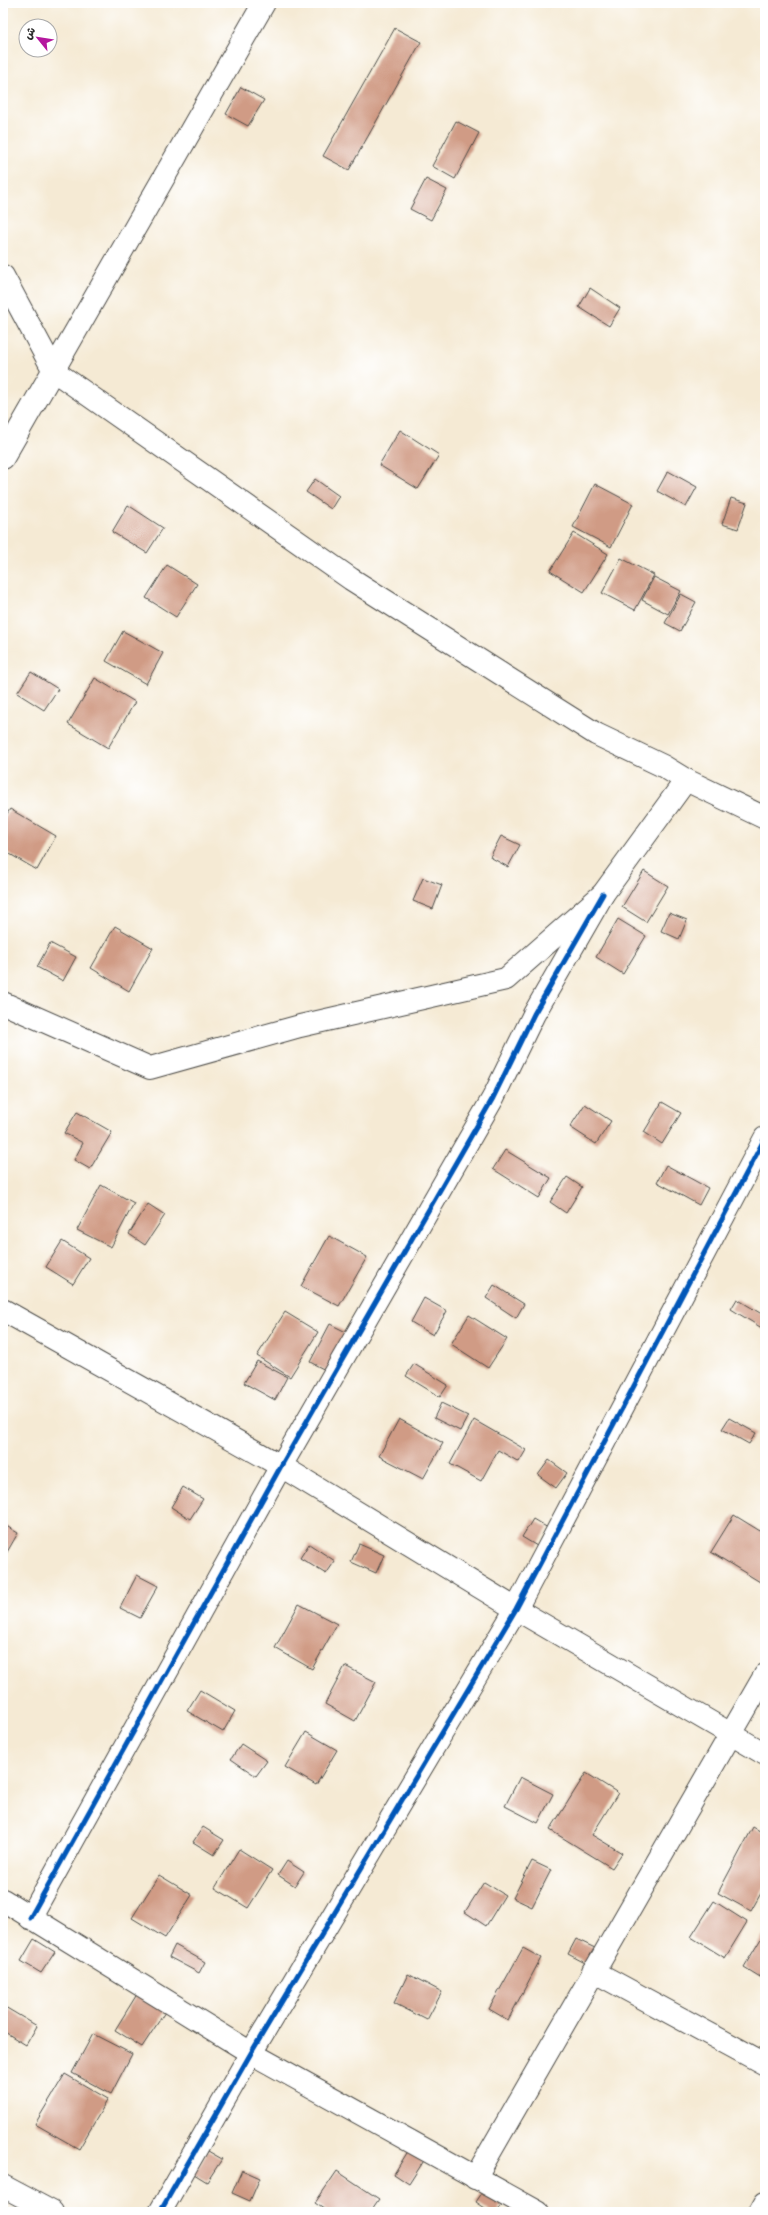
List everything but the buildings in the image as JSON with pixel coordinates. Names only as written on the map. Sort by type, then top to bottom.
[{"type":"street","points":[[3,458],[264,3]]},
{"type":"street","points":[[3,276],[54,371],[351,579],[596,734],[765,818]]},
{"type":"street","points":[[30,1918],[281,1466],[493,1098],[534,1014],[603,894],[686,780]]},
{"type":"street","points":[[3,1003],[150,1068],[300,1026],[506,979],[603,894]]},
{"type":"street","points":[[160,2212],[251,2053],[516,1609],[765,1138]]},
{"type":"street","points":[[3,1310],[281,1466],[516,1609],[765,1754]]},
{"type":"street","points":[[475,2178],[765,1675]]},
{"type":"street","points":[[3,1900],[251,2053],[538,2212]]},
{"type":"street","points":[[593,1972],[765,2064]]},
{"type":"street","points":[[3,2186],[52,2212]]},
{"type":"street","points":[[760,2212],[765,2203]]},
{"type":"cycle path","points":[[30,1918],[281,1466],[493,1098],[534,1014],[603,894]]},
{"type":"cycle path","points":[[160,2212],[251,2053],[516,1609],[765,1138]]}]
